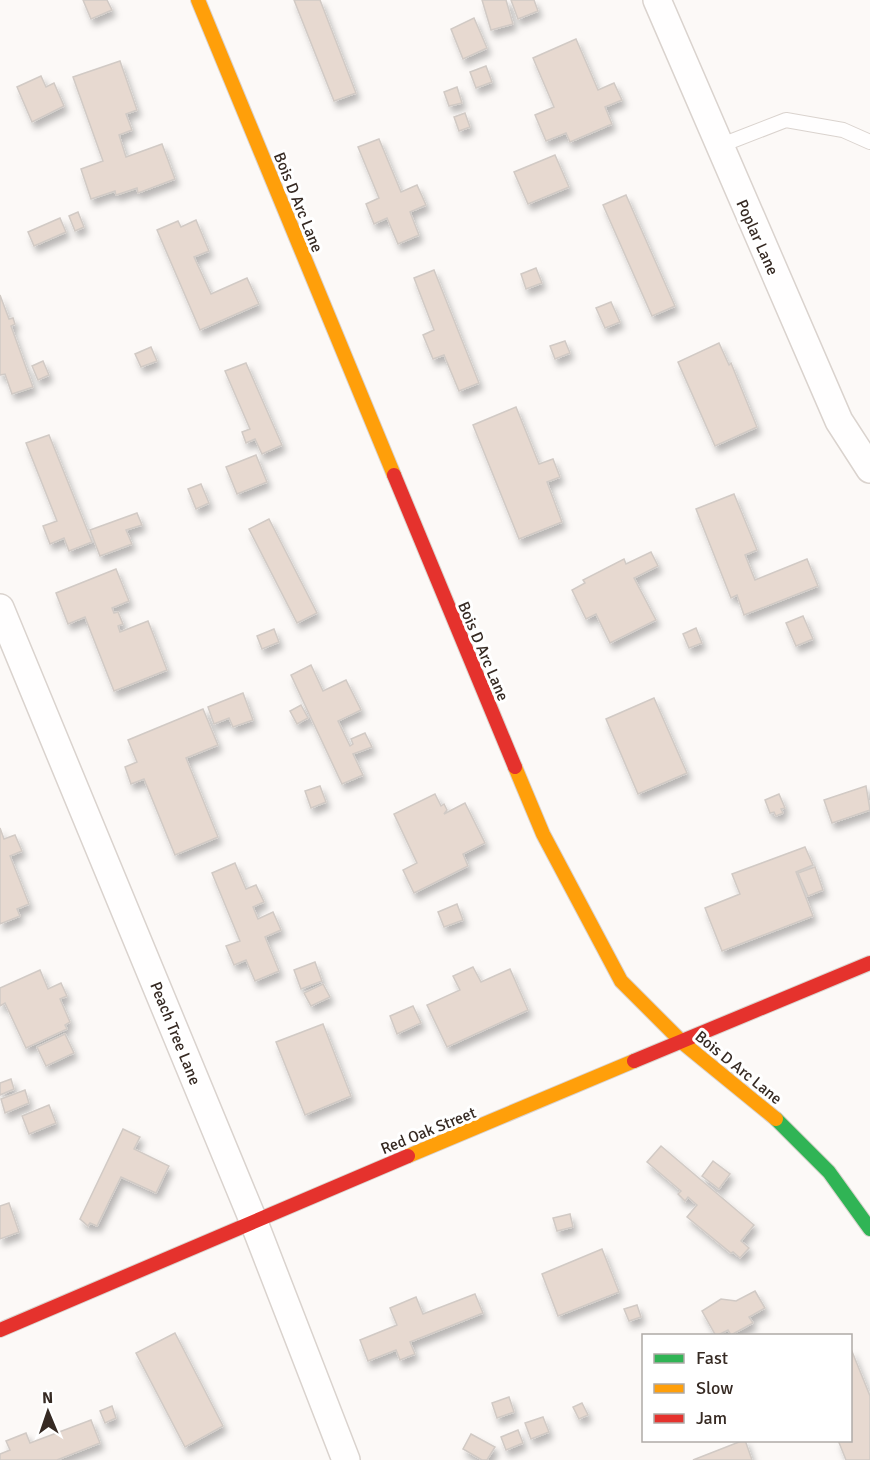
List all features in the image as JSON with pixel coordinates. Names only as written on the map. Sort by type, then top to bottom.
[{"type":"street","name":"Bois D Arc Lane","points":[[198,0],[543,834],[621,981],[683,1042],[791,1131],[829,1172],[870,1229]]},
{"type":"street","name":"Poplar Lane","points":[[657,0],[839,421],[870,469]]},
{"type":"street","name":"Peach Tree Lane","points":[[0,608],[253,1220],[346,1460]]},
{"type":"street","name":"Red Oak Street","points":[[0,1330],[253,1220],[870,963]]},
{"type":"lane","points":[[719,146],[786,120],[843,130],[870,142]]},
{"type":"building","points":[[83,0],[107,0],[112,10],[91,19]]},
{"type":"building","points":[[294,0],[320,0],[356,93],[334,101]]},
{"type":"building","points":[[482,0],[506,0],[513,24],[491,30]]},
{"type":"building","points":[[511,0],[534,0],[538,11],[518,19]]},
{"type":"building","points":[[474,18],[487,48],[463,59],[451,29]]},
{"type":"building","points":[[576,39],[598,90],[614,83],[622,100],[605,107],[612,124],[570,142],[566,133],[546,141],[535,115],[554,107],[533,58]]},
{"type":"building","points":[[120,61],[137,110],[126,114],[132,130],[119,135],[126,157],[162,144],[175,179],[138,193],[137,188],[116,195],[115,191],[91,199],[81,169],[103,161],[73,77]]},
{"type":"building","points":[[486,66],[492,82],[476,88],[470,72]]},
{"type":"building","points":[[41,76],[46,87],[54,83],[64,106],[32,122],[17,87]]},
{"type":"building","points":[[457,87],[462,103],[449,106],[444,92]]},
{"type":"building","points":[[465,113],[470,127],[459,131],[454,117]]},
{"type":"building","points":[[379,139],[401,192],[417,185],[426,205],[410,212],[419,235],[398,244],[387,218],[374,224],[366,204],[379,198],[358,147]]},
{"type":"building","points":[[555,155],[569,187],[528,204],[514,172]]},
{"type":"building","points":[[626,195],[675,306],[652,316],[603,205]]},
{"type":"building","points":[[78,212],[84,227],[75,231],[69,216]]},
{"type":"building","points":[[60,218],[66,232],[34,246],[28,232]]},
{"type":"building","points":[[196,220],[209,251],[194,257],[211,294],[247,278],[259,304],[200,330],[157,230],[178,221],[181,227]]},
{"type":"building","points":[[536,268],[542,283],[526,289],[521,274]]},
{"type":"building","points":[[434,270],[479,383],[459,391],[444,355],[433,359],[423,335],[434,330],[414,278]]},
{"type":"building","points":[[0,295],[9,319],[13,318],[15,324],[11,326],[33,387],[12,394],[5,374],[0,375]]},
{"type":"building","points":[[611,302],[620,322],[605,328],[596,308]]},
{"type":"building","points":[[565,341],[570,353],[555,359],[550,346]]},
{"type":"building","points":[[719,343],[729,365],[731,363],[757,427],[715,446],[678,362]]},
{"type":"building","points":[[151,347],[157,361],[141,367],[135,354]]},
{"type":"building","points":[[43,361],[49,375],[38,380],[32,366]]},
{"type":"building","points":[[246,363],[282,445],[262,454],[255,439],[246,443],[242,432],[250,429],[225,371]]},
{"type":"building","points":[[516,407],[539,464],[553,459],[560,477],[547,482],[562,522],[519,539],[473,425]]},
{"type":"building","points":[[49,435],[92,542],[69,551],[64,538],[50,544],[43,526],[57,521],[26,443]]},
{"type":"building","points":[[256,455],[267,482],[237,494],[226,467]]},
{"type":"building","points":[[201,484],[209,503],[196,509],[188,489]]},
{"type":"building","points":[[734,494],[757,550],[745,555],[755,580],[807,559],[818,586],[744,615],[737,595],[731,598],[696,509]]},
{"type":"building","points":[[137,513],[142,525],[126,530],[132,544],[100,556],[90,530]]},
{"type":"building","points":[[269,519],[317,613],[297,623],[249,529]]},
{"type":"building","points":[[651,552],[658,566],[634,578],[656,620],[610,643],[596,614],[586,619],[572,590],[585,583],[583,580],[624,559],[626,564]]},
{"type":"building","points":[[116,569],[129,601],[112,608],[114,613],[118,612],[123,624],[118,626],[120,632],[148,621],[167,670],[114,691],[85,617],[68,624],[56,593]]},
{"type":"building","points":[[803,616],[813,639],[796,646],[786,623]]},
{"type":"building","points":[[696,628],[702,643],[689,648],[683,634]]},
{"type":"building","points":[[274,629],[279,642],[262,649],[257,636]]},
{"type":"building","points":[[311,665],[323,691],[346,680],[361,710],[338,721],[350,746],[353,744],[351,739],[365,733],[372,747],[353,754],[363,775],[342,784],[291,675]]},
{"type":"building","points":[[243,693],[253,720],[233,727],[229,718],[214,724],[208,707]]},
{"type":"building","points":[[654,698],[687,773],[638,794],[606,719]]},
{"type":"building","points":[[301,705],[308,718],[297,724],[290,711]]},
{"type":"building","points":[[203,709],[218,745],[186,758],[218,837],[175,855],[144,779],[131,784],[125,767],[137,762],[128,740]]},
{"type":"building","points":[[320,786],[326,802],[311,808],[305,791]]},
{"type":"building","points":[[866,786],[870,810],[832,823],[824,800]]},
{"type":"building","points":[[435,794],[441,806],[444,804],[447,810],[444,814],[465,803],[485,843],[463,854],[468,866],[414,893],[403,870],[417,863],[394,814]]},
{"type":"building","points":[[779,794],[785,808],[781,809],[783,813],[776,816],[774,812],[770,813],[765,800]]},
{"type":"building","points":[[0,828],[4,839],[15,835],[22,851],[10,856],[29,904],[17,909],[20,916],[0,924]]},
{"type":"building","points":[[805,847],[813,865],[796,872],[813,916],[722,951],[705,908],[740,894],[732,874]]},
{"type":"building","points":[[235,863],[246,889],[256,885],[264,902],[253,907],[258,919],[273,912],[281,930],[265,937],[279,971],[255,981],[246,960],[234,965],[226,946],[240,941],[212,873]]},
{"type":"building","points":[[815,867],[823,890],[808,896],[798,873]]},
{"type":"building","points":[[457,904],[463,920],[444,927],[438,912]]},
{"type":"building","points":[[315,962],[322,981],[301,989],[294,970]]},
{"type":"building","points":[[473,967],[481,982],[510,969],[528,1010],[447,1047],[427,1005],[460,990],[453,976]]},
{"type":"building","points":[[40,970],[48,989],[61,983],[67,996],[60,999],[70,1022],[65,1025],[67,1029],[26,1048],[5,1003],[0,1006],[0,988]]},
{"type":"building","points":[[323,984],[330,997],[311,1006],[304,993]]},
{"type":"building","points":[[413,1006],[421,1023],[397,1034],[390,1016]]},
{"type":"building","points":[[323,1024],[351,1096],[305,1115],[276,1042]]},
{"type":"building","points":[[65,1034],[74,1053],[46,1066],[37,1047]]},
{"type":"building","points":[[11,1079],[14,1089],[0,1095],[0,1083]]},
{"type":"building","points":[[25,1090],[29,1103],[5,1113],[1,1099]]},
{"type":"building","points":[[49,1105],[56,1123],[29,1134],[22,1116]]},
{"type":"building","points":[[123,1129],[140,1137],[134,1149],[169,1166],[156,1193],[121,1177],[97,1226],[90,1223],[88,1226],[80,1219]]},
{"type":"building","points":[[661,1146],[754,1225],[741,1241],[749,1248],[740,1258],[687,1217],[697,1205],[688,1197],[685,1201],[678,1194],[681,1191],[647,1162]]},
{"type":"building","points":[[713,1161],[730,1174],[719,1189],[702,1176]]},
{"type":"building","points":[[9,1203],[19,1232],[0,1239],[0,1206]]},
{"type":"building","points":[[570,1214],[573,1227],[557,1231],[553,1218]]},
{"type":"building","points":[[602,1249],[619,1292],[558,1316],[542,1274]]},
{"type":"building","points":[[755,1291],[765,1308],[749,1317],[753,1323],[733,1334],[728,1330],[715,1334],[702,1311],[721,1299],[736,1301]]},
{"type":"building","points":[[475,1294],[483,1313],[410,1342],[415,1354],[400,1360],[396,1350],[368,1361],[360,1340],[397,1325],[390,1308],[416,1297],[423,1314]]},
{"type":"building","points":[[637,1305],[641,1317],[629,1321],[624,1309]]},
{"type":"building","points":[[175,1333],[223,1426],[185,1447],[136,1353]]},
{"type":"building","points":[[852,1351],[870,1396],[870,1460],[846,1460],[839,1442],[852,1442]]},
{"type":"building","points":[[509,1397],[514,1412],[497,1418],[492,1403]]},
{"type":"building","points":[[582,1403],[588,1415],[579,1419],[573,1407]]},
{"type":"building","points":[[112,1406],[116,1418],[105,1423],[100,1411]]},
{"type":"building","points":[[543,1417],[549,1432],[531,1439],[525,1423]]},
{"type":"building","points":[[91,1420],[100,1443],[57,1460],[0,1460],[0,1454],[10,1450],[6,1441],[26,1433],[30,1443]]},
{"type":"building","points":[[518,1430],[523,1443],[506,1450],[501,1437]]},
{"type":"building","points":[[471,1434],[495,1447],[487,1460],[482,1460],[463,1449]]},
{"type":"building","points":[[739,1442],[746,1442],[752,1460],[693,1460]]},
{"type":"traffic: fast","points":[[776,1119],[829,1172],[870,1229]]},
{"type":"traffic: slow","points":[[198,0],[394,475]]},
{"type":"traffic: slow","points":[[515,767],[543,834],[621,981],[683,1043],[776,1119]]},
{"type":"traffic: slow","points":[[408,1156],[634,1061]]},
{"type":"traffic: jam","points":[[394,475],[515,767]]},
{"type":"traffic: jam","points":[[634,1061],[870,963]]},
{"type":"traffic: jam","points":[[0,1330],[408,1156]]}]
